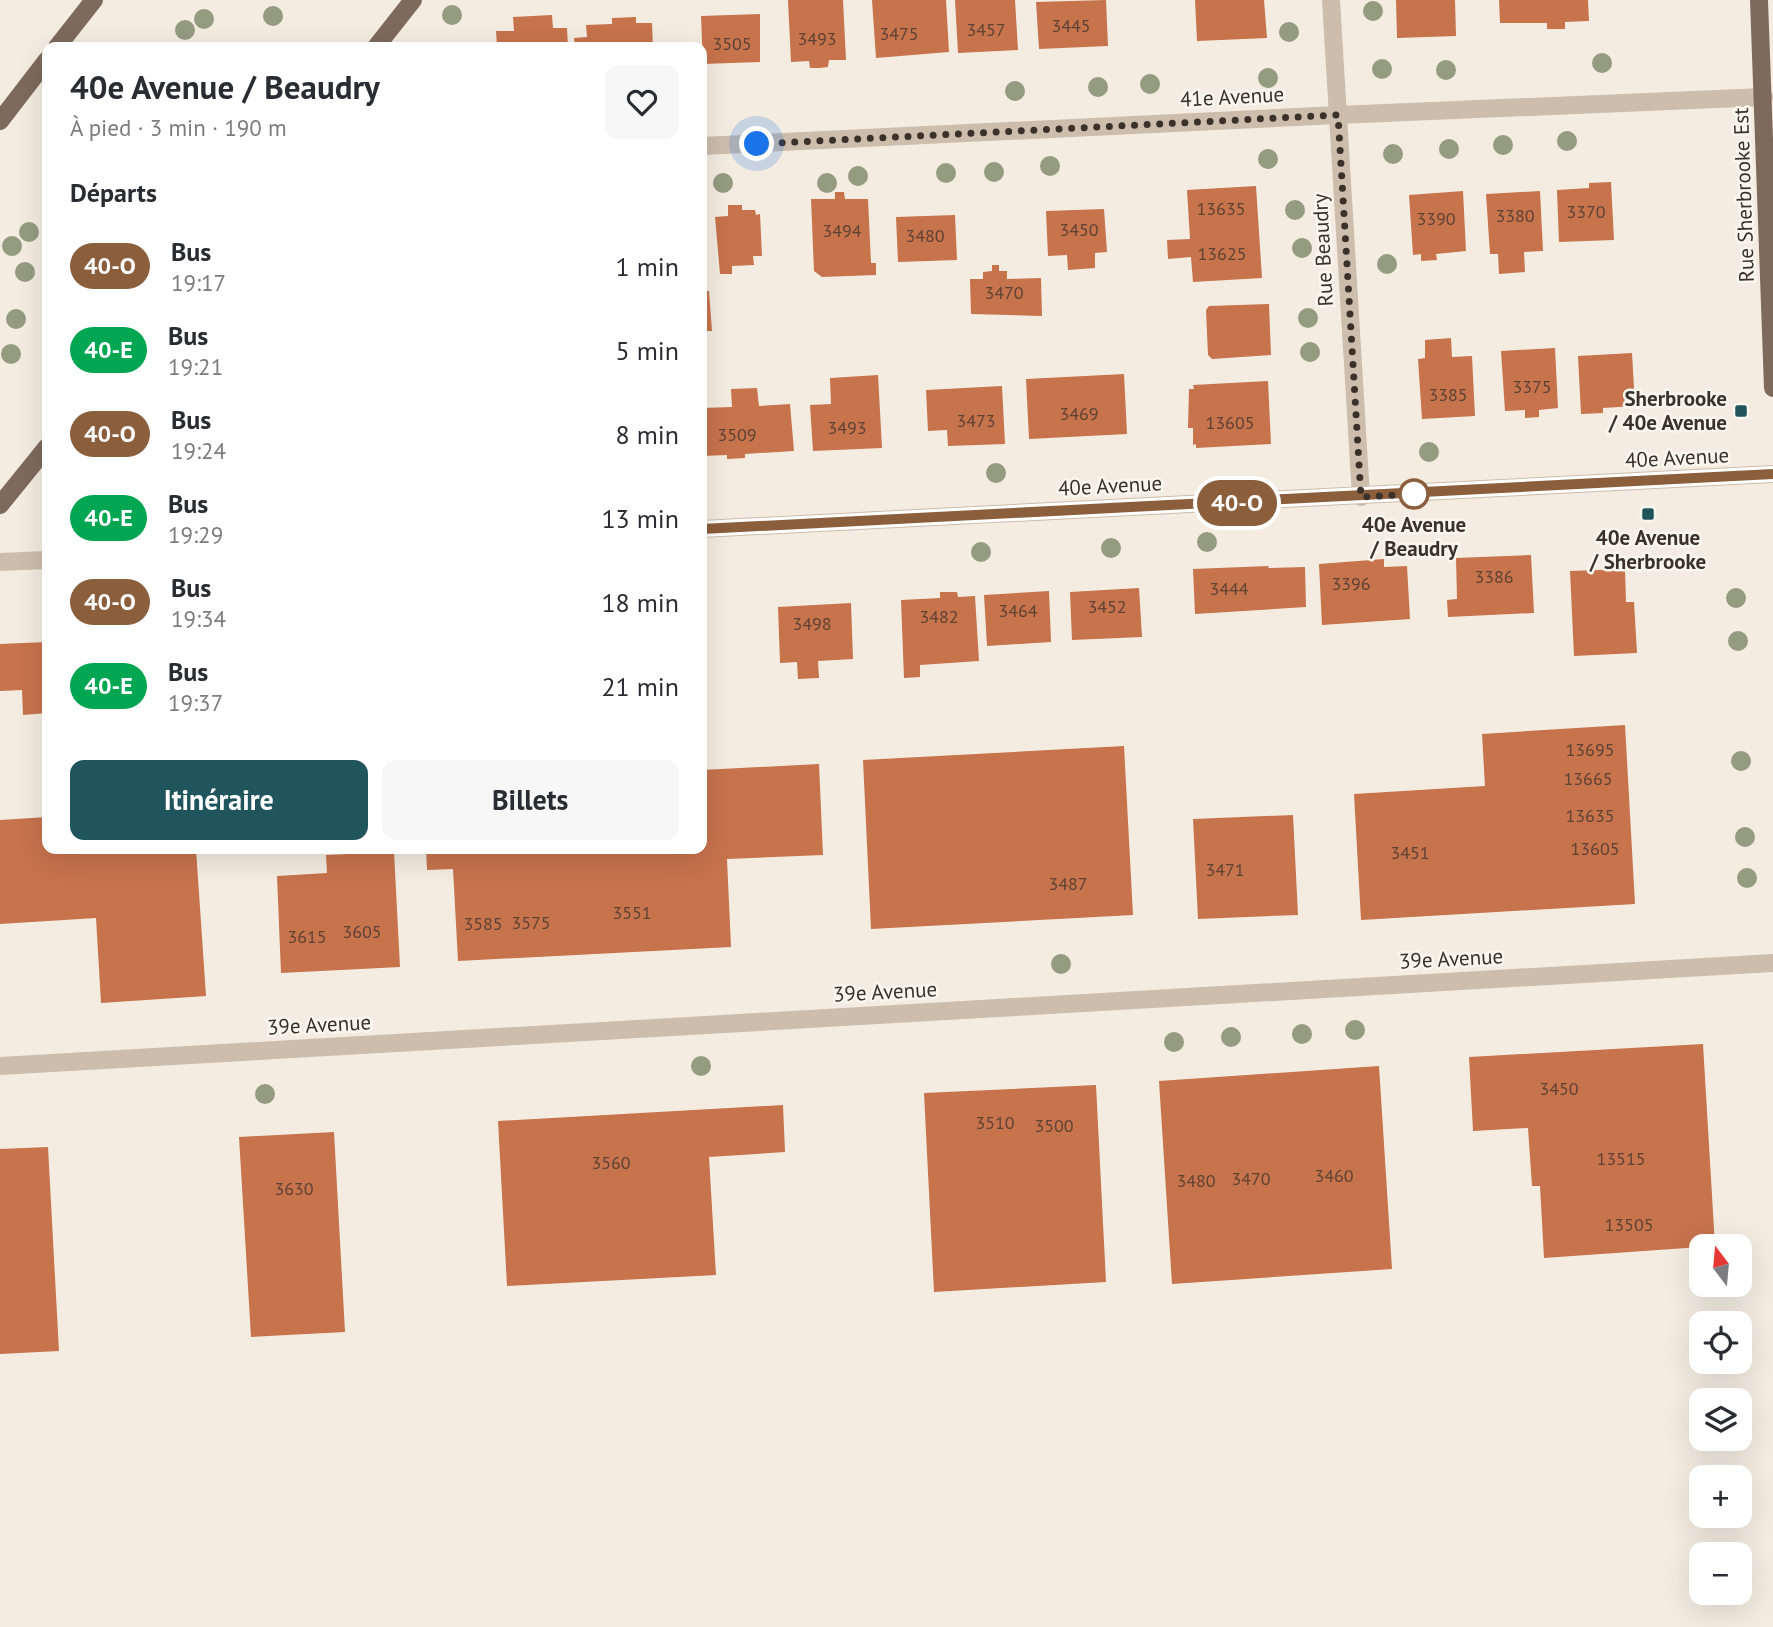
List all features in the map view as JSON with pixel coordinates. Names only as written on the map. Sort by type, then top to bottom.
[{"type":"main road","points":[[61,42],[94,0]]},
{"type":"main road","points":[[380,42],[412,0]]},
{"type":"main road","name":"Rue Sherbrooke Est","points":[[1759,0],[1773,388]]},
{"type":"main road","points":[[0,121],[42,66]]},
{"type":"main road","points":[[0,505],[42,453]]},
{"type":"street","name":"Rue Beaudry","points":[[1331,0],[1361,497]]},
{"type":"street","name":"41e Avenue","points":[[707,146],[1764,97]]},
{"type":"street","name":"40e Avenue","points":[[707,529],[1773,474]]},
{"type":"street","points":[[0,562],[42,561]]},
{"type":"street","name":"39e Avenue","points":[[0,1066],[1773,963]]},
{"type":"building","points":[[788,0],[843,0],[846,60],[829,60],[828,67],[819,68],[810,68],[809,61],[791,62]]},
{"type":"building","points":[[872,0],[946,0],[949,52],[876,58]]},
{"type":"building","points":[[955,0],[1015,0],[1018,50],[958,53]]},
{"type":"building","points":[[1106,0],[1108,46],[1039,49],[1036,2]]},
{"type":"building","points":[[1195,0],[1264,0],[1267,38],[1197,41]]},
{"type":"building","points":[[1396,0],[1455,0],[1456,36],[1397,38]]},
{"type":"building","points":[[1499,0],[1588,0],[1589,21],[1565,22],[1565,29],[1547,29],[1547,23],[1500,23]]},
{"type":"building","points":[[760,14],[760,62],[707,64],[707,42],[702,42],[701,16]]},
{"type":"building","points":[[552,15],[553,28],[567,28],[568,42],[497,42],[496,31],[514,31],[513,17]]},
{"type":"building","points":[[636,17],[636,23],[652,23],[653,42],[574,42],[574,38],[587,37],[586,25],[612,24],[612,18]]},
{"type":"building","points":[[1611,182],[1614,240],[1559,242],[1557,190],[1589,188],[1589,183]]},
{"type":"building","points":[[1256,186],[1262,278],[1193,282],[1191,257],[1168,259],[1167,240],[1190,239],[1187,190]]},
{"type":"building","points":[[1463,191],[1466,251],[1436,254],[1437,260],[1421,261],[1421,254],[1413,255],[1409,195]]},
{"type":"building","points":[[1540,191],[1543,251],[1524,252],[1525,272],[1499,274],[1498,254],[1490,254],[1486,194]]},
{"type":"building","points":[[835,192],[844,192],[845,199],[868,199],[871,263],[876,263],[876,275],[822,277],[814,271],[811,199],[835,199]]},
{"type":"building","points":[[728,205],[742,205],[742,210],[755,210],[756,215],[760,214],[762,256],[753,256],[754,265],[732,266],[732,274],[720,274],[715,217],[728,216]]},
{"type":"building","points":[[1104,209],[1107,252],[1095,253],[1095,268],[1068,270],[1067,255],[1048,256],[1046,211]]},
{"type":"building","points":[[955,215],[957,260],[898,262],[896,217]]},
{"type":"building","points":[[992,265],[999,265],[999,271],[1007,271],[1007,279],[1041,278],[1042,316],[971,314],[970,279],[983,279],[983,272],[992,271]]},
{"type":"building","points":[[707,291],[709,291],[712,331],[707,331]]},
{"type":"building","points":[[1269,304],[1271,355],[1212,359],[1208,355],[1206,310],[1209,306]]},
{"type":"building","points":[[1451,338],[1452,357],[1472,356],[1475,416],[1422,419],[1418,359],[1425,358],[1425,340]]},
{"type":"building","points":[[1555,348],[1558,408],[1539,410],[1539,417],[1525,418],[1525,410],[1505,411],[1501,351]]},
{"type":"building","points":[[1632,353],[1635,406],[1603,408],[1603,413],[1581,414],[1578,356]]},
{"type":"building","points":[[1124,374],[1127,434],[1029,439],[1026,379]]},
{"type":"building","points":[[878,375],[882,448],[813,451],[810,405],[831,404],[830,378]]},
{"type":"building","points":[[1268,381],[1271,444],[1196,448],[1196,444],[1193,445],[1193,428],[1188,428],[1189,389],[1194,389],[1193,385]]},
{"type":"building","points":[[1002,386],[1005,444],[948,446],[947,430],[928,431],[926,390]]},
{"type":"building","points":[[757,388],[759,406],[790,404],[794,451],[745,454],[745,458],[727,459],[727,455],[707,456],[707,408],[732,407],[731,389]]},
{"type":"building","points":[[1531,555],[1534,613],[1448,617],[1447,600],[1457,599],[1456,558]]},
{"type":"building","points":[[1384,559],[1384,567],[1407,566],[1410,619],[1322,625],[1319,564]]},
{"type":"building","points":[[1269,566],[1268,568],[1305,567],[1306,607],[1195,614],[1193,569]]},
{"type":"building","points":[[1625,569],[1626,602],[1634,602],[1637,653],[1574,656],[1570,571]]},
{"type":"building","points":[[1139,588],[1142,637],[1072,640],[1070,592]]},
{"type":"building","points":[[1049,591],[1051,642],[987,646],[984,595]]},
{"type":"building","points":[[940,592],[957,592],[958,597],[975,596],[979,661],[920,665],[920,677],[904,678],[901,600],[940,598]]},
{"type":"building","points":[[851,603],[853,659],[818,661],[819,678],[798,679],[797,662],[780,663],[778,607]]},
{"type":"building","points":[[42,642],[42,713],[23,715],[22,690],[0,691],[0,644]]},
{"type":"building","points":[[1625,725],[1635,904],[1361,920],[1354,794],[1485,786],[1482,734]]},
{"type":"building","points":[[1124,746],[1133,915],[871,929],[863,760]]},
{"type":"building","points":[[819,764],[823,855],[727,859],[731,947],[458,961],[453,869],[427,870],[426,854],[707,854],[707,770]]},
{"type":"building","points":[[1293,815],[1298,915],[1198,919],[1193,819]]},
{"type":"building","points":[[42,817],[42,854],[196,854],[206,996],[101,1003],[96,918],[0,924],[0,820]]},
{"type":"building","points":[[394,854],[400,967],[281,973],[277,876],[327,873],[326,855]]},
{"type":"building","points":[[1703,1044],[1714,1234],[1689,1234],[1689,1248],[1544,1258],[1540,1186],[1532,1186],[1528,1128],[1473,1131],[1469,1057]]},
{"type":"building","points":[[1379,1066],[1392,1269],[1172,1284],[1159,1081]]},
{"type":"building","points":[[1096,1085],[1106,1282],[934,1292],[924,1093]]},
{"type":"building","points":[[783,1105],[785,1152],[709,1157],[716,1275],[507,1286],[498,1121]]},
{"type":"building","points":[[334,1132],[345,1332],[251,1337],[239,1137]]},
{"type":"building","points":[[48,1147],[59,1351],[0,1354],[0,1149]]},
{"type":"bus line","name":"40-O","points":[[707,529],[1717,479],[1773,474]]},
{"type":"place","name":"Sherbrooke / 40e Avenue","points":[[1741,411]]},
{"type":"place","name":"40e Avenue / Beaudry","points":[[1414,494]]},
{"type":"place","name":"40e Avenue / Sherbrooke","points":[[1648,514]]},
{"type":"route","points":[[757,144],[1338,115],[1361,497],[1414,494]]}]
